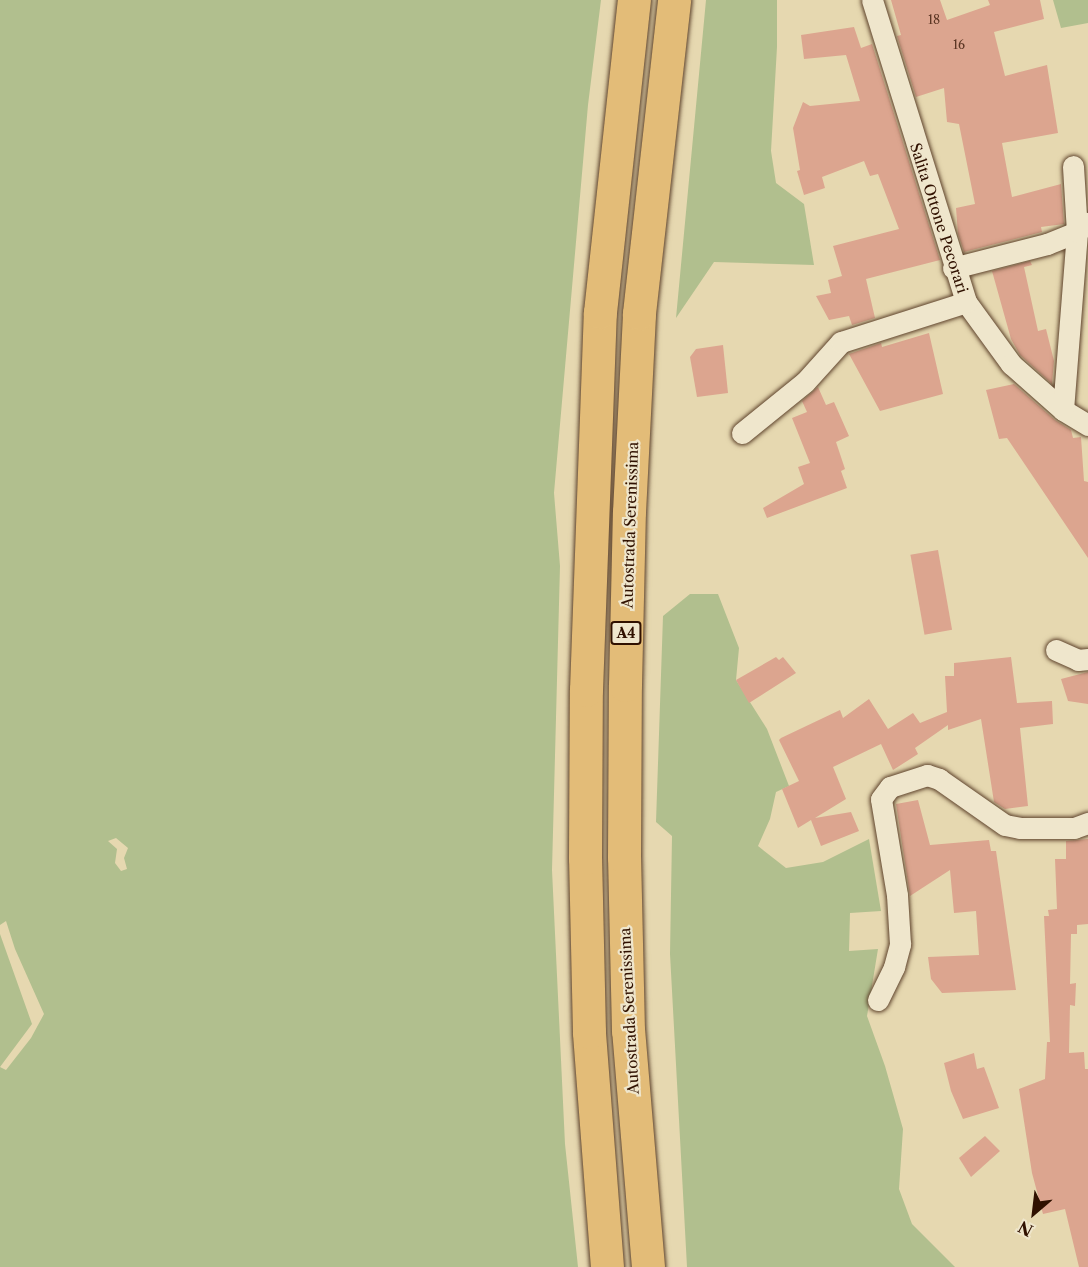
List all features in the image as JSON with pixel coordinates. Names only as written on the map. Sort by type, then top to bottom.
[{"type":"highway","name":"A4","points":[[607,1267],[588,1032],[585,858],[586,690],[600,312],[634,0]]},
{"type":"highway","name":"Autostrada Serenissima","points":[[648,1267],[628,1031],[624,857],[625,685],[629,512],[639,313],[674,0]]},
{"type":"street","name":"Salita Ottone Pecorari","points":[[872,0],[953,268],[966,302],[1011,364],[1063,410],[1088,425]]},
{"type":"street","points":[[1063,410],[1083,226],[1073,166]]},
{"type":"street","points":[[953,268],[1047,244],[1083,226]]},
{"type":"street","points":[[742,433],[805,382],[841,342],[966,302]]},
{"type":"street","points":[[1056,650],[1078,660],[1088,659]]},
{"type":"street","points":[[878,1000],[894,967],[900,945],[897,895],[881,799],[890,787],[927,775],[939,779],[1005,825],[1020,828],[1074,828],[1088,823]]},
{"type":"green space","points":[[0,0],[601,0],[588,105],[554,493],[560,566],[552,870],[565,1144],[578,1267],[0,1267],[0,1067],[6,1070],[31,1038],[44,1014],[15,949],[6,921],[0,925]],"holes":[[[116,838],[128,848],[124,858],[127,869],[121,871],[115,863],[117,849],[108,841]]]},
{"type":"green space","points":[[706,0],[777,0],[777,47],[771,151],[776,183],[804,204],[814,265],[714,262],[676,318]]},
{"type":"green space","points":[[1053,0],[1088,0],[1088,23],[1061,28]]},
{"type":"green space","points":[[690,594],[718,594],[739,648],[736,680],[767,729],[789,786],[776,792],[770,819],[758,846],[786,868],[823,862],[869,839],[881,911],[850,913],[849,951],[878,949],[867,1016],[885,1066],[903,1129],[899,1189],[912,1224],[955,1267],[687,1267],[670,954],[672,836],[656,822],[663,616]]},
{"type":"green space","points":[[0,934],[32,1024],[0,1067]]},
{"type":"building","points":[[891,0],[940,0],[947,20],[990,5],[988,0],[1040,0],[1044,19],[994,32],[1005,76],[1047,65],[1058,133],[1002,143],[1012,197],[1061,184],[1064,224],[1041,227],[1042,232],[964,252],[958,234],[956,208],[975,204],[959,124],[947,122],[944,88],[916,97],[897,36],[901,35]]},
{"type":"building","points":[[854,27],[861,48],[872,44],[940,260],[866,279],[875,318],[852,325],[849,316],[829,320],[816,296],[831,293],[828,280],[842,276],[833,246],[899,229],[878,174],[870,176],[864,161],[822,177],[825,188],[804,195],[797,171],[800,170],[793,128],[803,102],[810,106],[860,101],[846,55],[804,59],[801,35]]},
{"type":"building","points":[[1030,261],[1032,265],[1024,267],[1038,331],[1046,329],[1054,361],[1052,384],[1020,355],[1011,339],[992,271]]},
{"type":"building","points":[[929,333],[943,394],[880,411],[849,354],[881,343],[882,347]]},
{"type":"building","points":[[723,345],[728,393],[697,397],[690,357],[696,349]]},
{"type":"building","points":[[1014,384],[1055,420],[1071,430],[1073,438],[1081,437],[1084,481],[1088,482],[1088,558],[1007,438],[999,439],[986,390]]},
{"type":"building","points":[[818,387],[826,405],[834,402],[849,436],[836,442],[845,469],[841,471],[847,488],[767,518],[763,508],[804,484],[798,467],[810,463],[792,418],[807,412],[802,401]]},
{"type":"building","points":[[938,550],[952,630],[924,635],[910,555]]},
{"type":"building","points":[[776,657],[779,660],[783,657],[796,673],[749,703],[736,680]]},
{"type":"building","points":[[1011,657],[1017,703],[1052,701],[1053,724],[1020,728],[1028,806],[1005,809],[994,802],[981,719],[948,730],[948,725],[915,748],[918,754],[893,770],[881,744],[833,767],[846,799],[815,818],[851,812],[859,831],[821,846],[811,820],[798,828],[782,789],[799,781],[779,740],[781,738],[840,710],[843,718],[869,699],[888,729],[913,713],[920,723],[947,712],[945,676],[954,676],[954,663]]},
{"type":"building","points":[[1088,672],[1088,704],[1068,701],[1061,679]]},
{"type":"building","points":[[918,800],[930,845],[989,840],[991,851],[996,851],[1016,990],[942,993],[931,979],[928,957],[979,955],[976,911],[954,913],[950,870],[910,896],[896,804]]},
{"type":"building","points":[[1088,839],[1088,924],[1077,925],[1077,934],[1071,934],[1070,984],[1076,983],[1075,1006],[1070,1005],[1069,1053],[1084,1052],[1085,1069],[1088,1069],[1088,1267],[1079,1267],[1065,1209],[1043,1214],[1032,1173],[1019,1089],[1045,1079],[1047,1042],[1050,1042],[1044,916],[1049,916],[1048,910],[1057,909],[1055,859],[1066,859],[1066,841]]},
{"type":"building","points":[[974,1053],[977,1069],[984,1067],[999,1108],[963,1119],[951,1091],[944,1063]]},
{"type":"building","points":[[985,1136],[1000,1151],[971,1177],[959,1158]]}]
